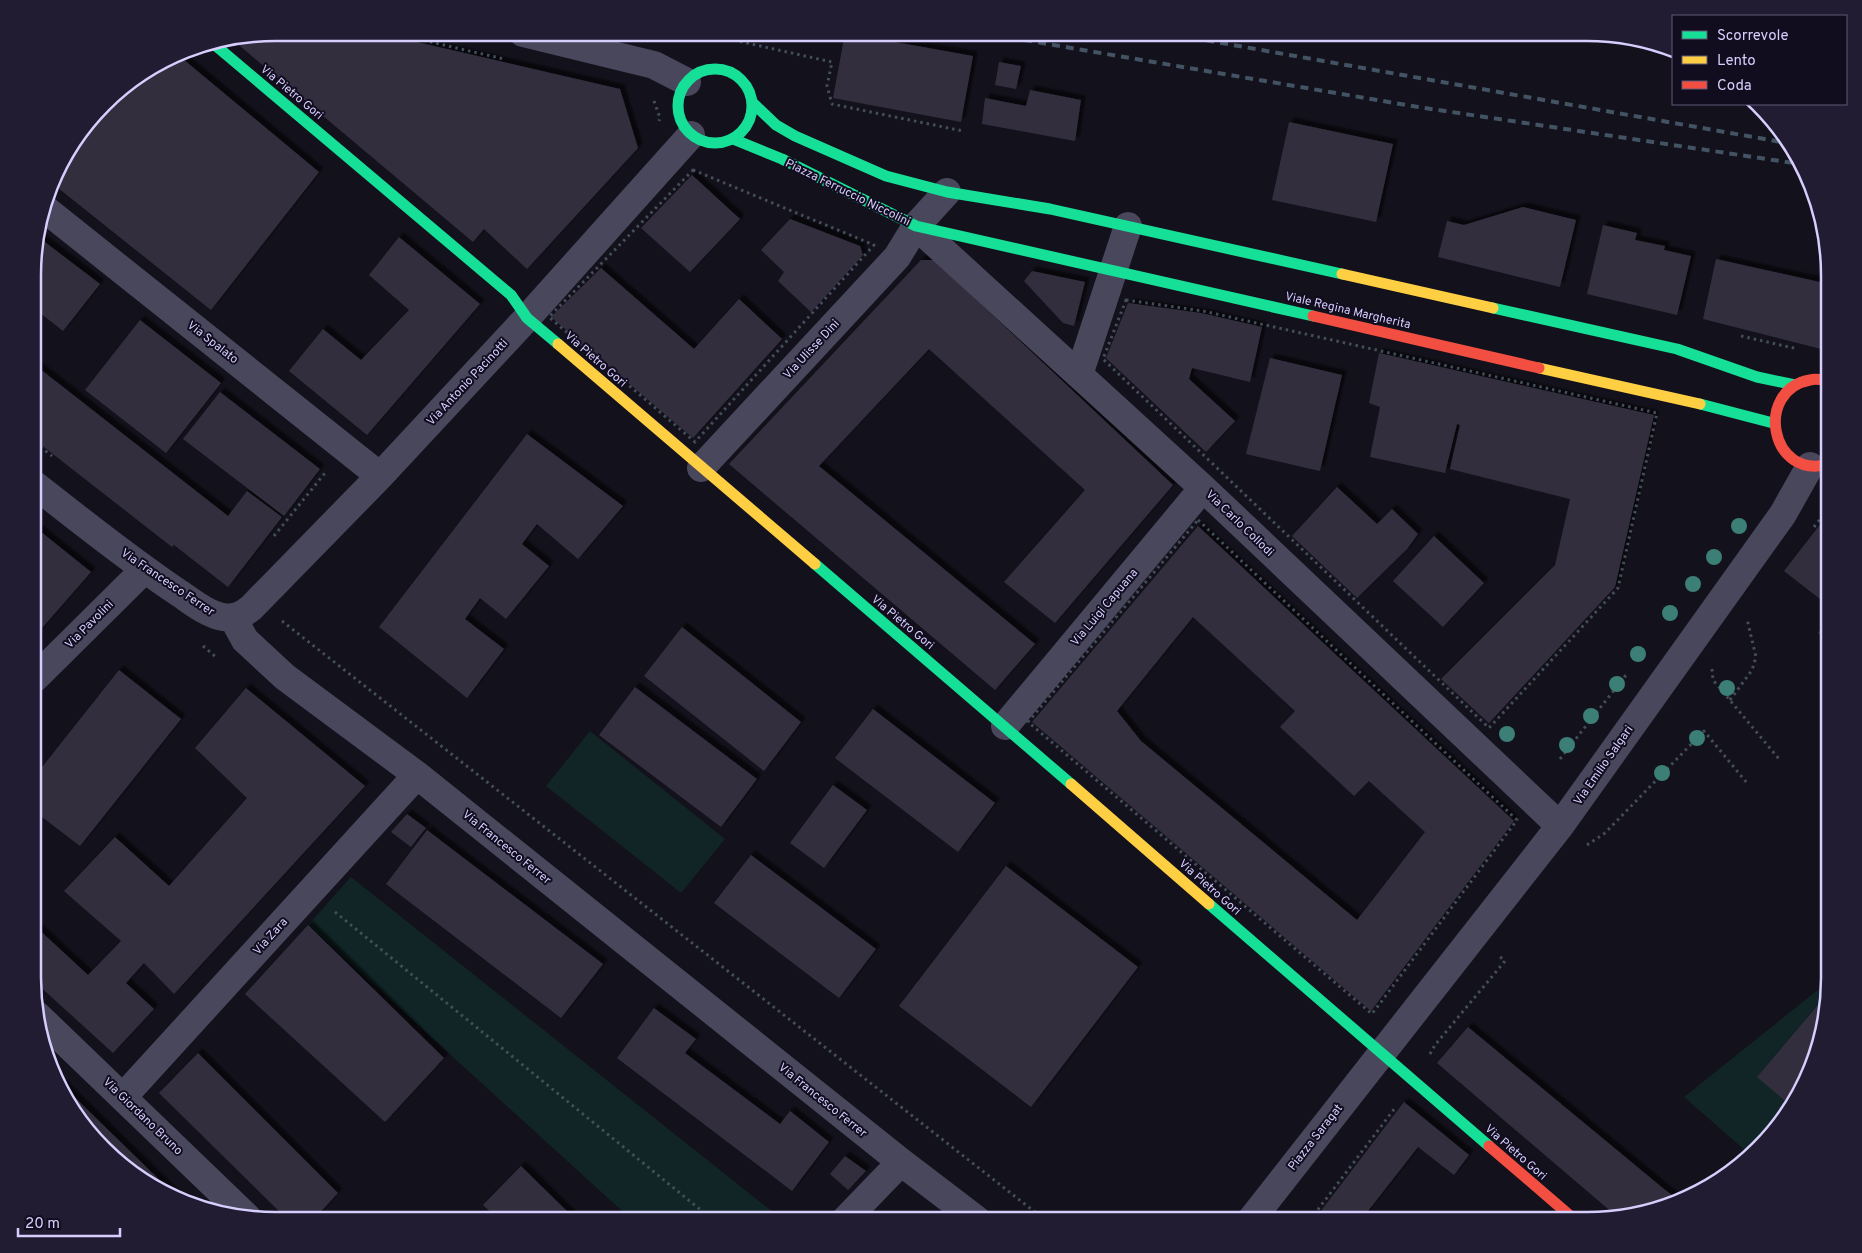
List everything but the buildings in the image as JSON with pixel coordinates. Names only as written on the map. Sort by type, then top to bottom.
[{"type":"street","points":[[556,41],[654,65],[687,82]]},
{"type":"street","name":"Via Pietro Gori","points":[[220,48],[538,317],[701,468],[1017,724],[1381,1054],[1566,1212]]},
{"type":"street","points":[[720,69],[732,73],[742,81],[749,91],[752,104],[752,114],[748,125],[741,133],[733,139],[711,144],[691,135],[683,126],[679,115],[678,103],[681,92],[687,82],[696,74],[720,69]]},
{"type":"street","points":[[752,104],[776,124],[815,145],[886,176],[947,192],[1050,209],[1128,226],[1677,349],[1757,377],[1795,385]]},
{"type":"street","name":"Via Antonio Pacinotti","points":[[233,618],[251,608],[538,317],[691,135]]},
{"type":"street","name":"Piazza Ferruccio Niccolini","points":[[733,139],[782,159],[916,226],[947,192]]},
{"type":"street","name":"Via Spalato","points":[[50,213],[380,476]]},
{"type":"street","name":"Viale Regina Margherita","points":[[916,226],[1729,411],[1773,423]]},
{"type":"street","name":"Via Carlo Collodi","points":[[916,226],[1204,488],[1560,826]]},
{"type":"street","name":"Via Ulisse Dini","points":[[701,468],[897,257],[916,226]]},
{"type":"street","points":[[1078,375],[1115,270],[1128,226]]},
{"type":"street","points":[[1819,465],[1796,461],[1784,451],[1776,438],[1773,423],[1776,408],[1783,394],[1795,385],[1809,380],[1821,381]]},
{"type":"street","name":"Via Emilio Salgari","points":[[1381,1054],[1560,826],[1819,465]]},
{"type":"street","name":"Via Luigi Capuana","points":[[1017,724],[1204,488]]},
{"type":"street","name":"Via Francesco Ferrer","points":[[41,490],[144,570],[214,614],[233,618],[245,640],[268,663],[417,776],[901,1162],[967,1212]]},
{"type":"street","name":"Via Pavolini","points":[[41,671],[144,570]]},
{"type":"street","name":"Via Zara","points":[[123,1097],[417,776]]},
{"type":"street","name":"Via Giordano Bruno","points":[[46,1024],[238,1209]]},
{"type":"street","name":"Piazza Saragat","points":[[1257,1212],[1381,1054]]},
{"type":"street","points":[[853,1212],[901,1162]]},
{"type":"path","points":[[430,41],[509,60]]},
{"type":"path","points":[[738,41],[832,62],[827,86],[832,104],[963,130]]},
{"type":"path","points":[[646,97],[654,100],[660,118],[658,128]]},
{"type":"path","points":[[693,170],[874,245],[695,442],[538,317],[693,170]]},
{"type":"path","points":[[1126,300],[1203,311],[1657,413],[1618,588],[1490,728],[1103,359],[1126,300]]},
{"type":"path","points":[[41,448],[58,461]]},
{"type":"path","points":[[272,538],[326,471]]},
{"type":"path","points":[[1811,531],[1821,518]]},
{"type":"path","points":[[1198,520],[1517,820],[1372,1014],[1017,724],[1198,520]]},
{"type":"path","points":[[1730,700],[1752,670],[1756,657],[1746,616],[1741,624]]},
{"type":"path","points":[[282,621],[1035,1212]]},
{"type":"path","points":[[196,640],[219,659]]},
{"type":"path","points":[[1712,662],[1713,680],[1779,759]]},
{"type":"path","points":[[1580,849],[1605,833],[1704,731],[1747,783]]},
{"type":"path","points":[[330,909],[703,1212]]},
{"type":"path","points":[[1435,1045],[1506,961],[1495,953]]},
{"type":"path","points":[[1316,1212],[1396,1106]]},
{"type":"green space","points":[[590,731],[725,839],[681,893],[546,786]]},
{"type":"green space","points":[[351,877],[773,1212],[623,1212],[308,925]]},
{"type":"green space","points":[[1820,988],[1819,1008],[1813,1038],[1797,1081],[1781,1108],[1763,1132],[1745,1150],[1684,1097]]},
{"type":"railway","points":[[1030,41],[1418,107],[1792,163]]},
{"type":"railway","points":[[1210,41],[1778,141]]},
{"type":"traffic: fast","points":[[219,48],[511,295],[527,318],[558,344]]},
{"type":"traffic: fast","points":[[715,69],[736,75],[746,85],[752,106],[746,127],[736,137],[715,143],[694,137],[684,127],[678,106],[684,85],[694,75],[715,69]]},
{"type":"traffic: fast","points":[[753,103],[776,125],[795,136],[886,176],[947,192],[1050,209],[1342,274]]},
{"type":"traffic: fast","points":[[733,139],[782,159],[916,226],[1313,316]]},
{"type":"traffic: fast","points":[[1493,308],[1677,349],[1757,377],[1795,385]]},
{"type":"traffic: fast","points":[[1700,404],[1773,423]]},
{"type":"traffic: fast","points":[[815,564],[1071,784]]},
{"type":"traffic: fast","points":[[1209,904],[1489,1146]]},
{"type":"traffic: slow","points":[[1342,274],[1493,308]]},
{"type":"traffic: slow","points":[[558,344],[815,564]]},
{"type":"traffic: slow","points":[[1539,368],[1700,404]]},
{"type":"traffic: slow","points":[[1071,784],[1209,904]]},
{"type":"traffic: jam","points":[[1313,316],[1539,368]]},
{"type":"traffic: jam","points":[[1821,379],[1812,379],[1792,387],[1781,400],[1776,415],[1776,432],[1782,448],[1793,459],[1809,466],[1821,465]]},
{"type":"traffic: jam","points":[[1489,1146],[1566,1212]]}]
